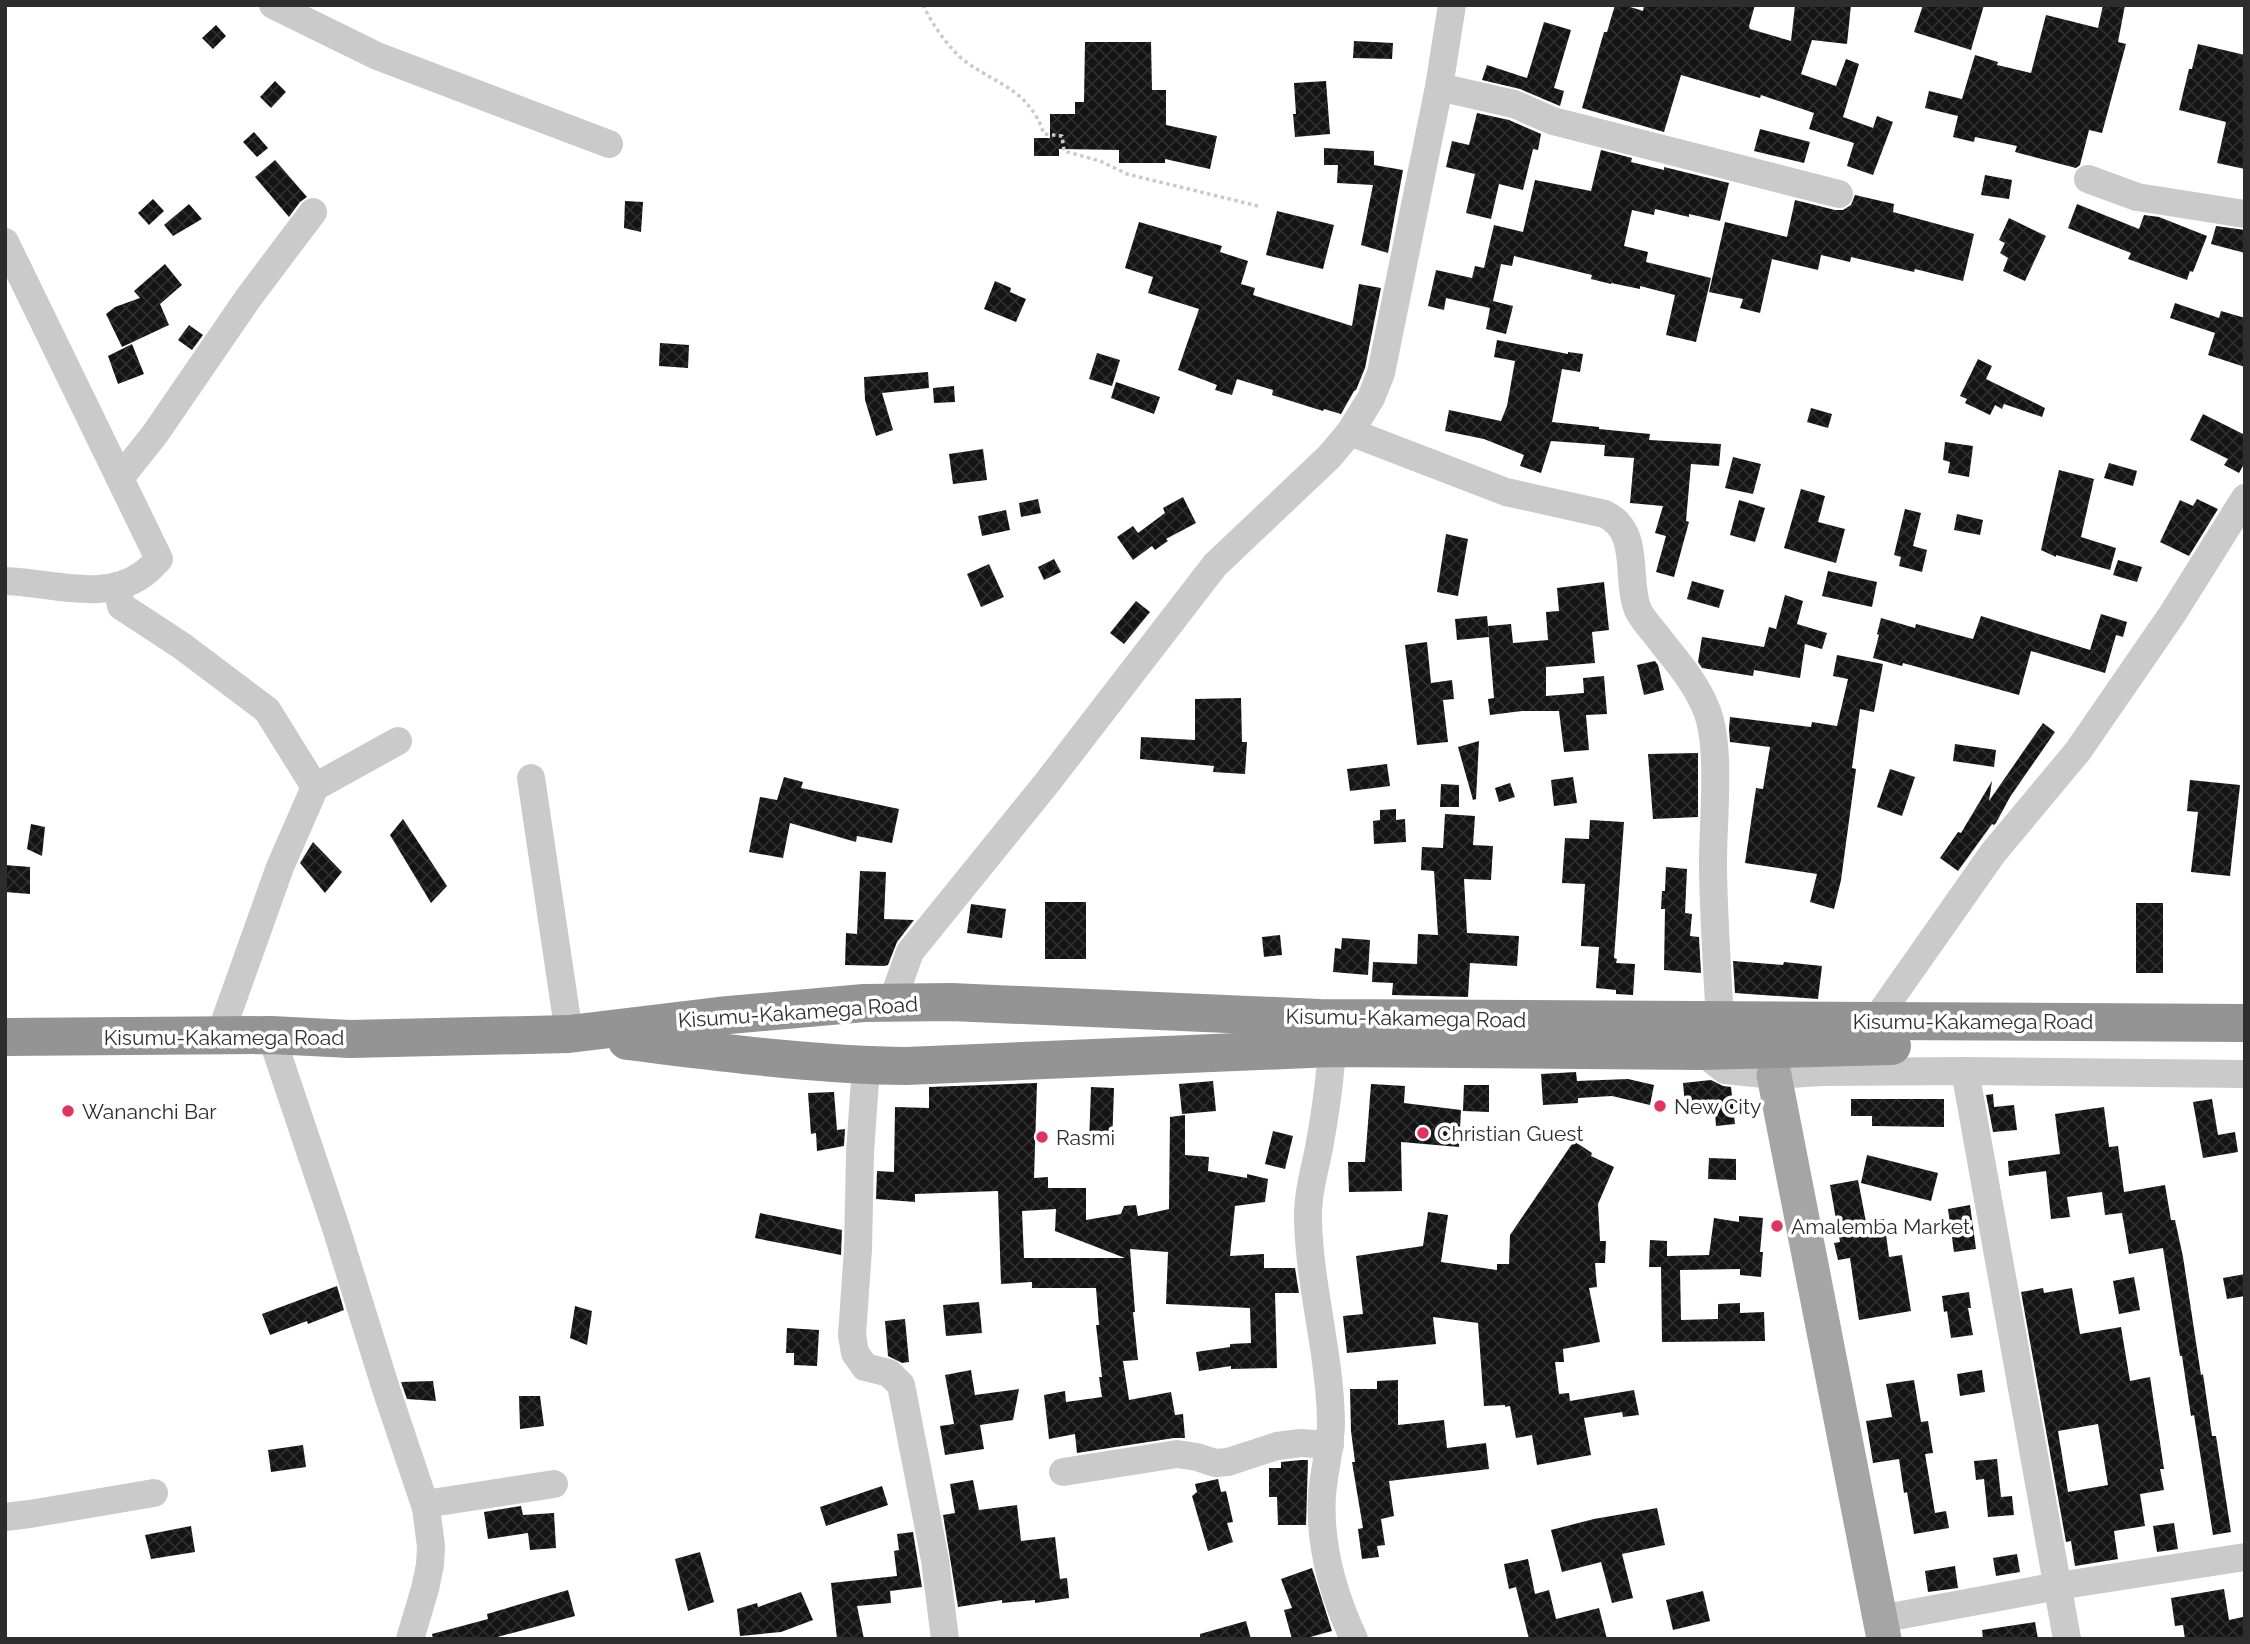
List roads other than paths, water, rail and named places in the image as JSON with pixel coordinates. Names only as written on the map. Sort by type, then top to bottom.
[{"type":"highway","name":"Kisumu-Kakamega Road","points":[[5,1037],[271,1035],[349,1038],[569,1034],[718,1016],[891,1002],[951,1002],[1711,1035],[1882,1046],[2245,1049]]},
{"type":"highway","points":[[951,1002],[942,1033],[951,1065]]},
{"type":"highway","name":"Kisumu-Kakamega Road","points":[[569,1034],[866,1066],[951,1065],[1711,1035],[1875,1021],[2245,1023]]},
{"type":"main road","points":[[1774,1075],[1882,1629]]},
{"type":"street","points":[[273,5],[377,56],[609,144]]},
{"type":"street","points":[[891,1002],[909,952],[1046,784],[1215,565],[1329,457],[1350,432],[1371,398],[1381,373],[1439,87],[1452,5]]},
{"type":"street","points":[[1439,87],[1514,104],[1553,121],[1839,194]]},
{"type":"street","points":[[2088,179],[2137,197],[2245,214]]},
{"type":"street","points":[[120,478],[155,434],[249,297],[313,212]]},
{"type":"street","points":[[5,242],[159,559],[143,575],[117,586],[93,589],[5,581]]},
{"type":"street","points":[[1350,432],[1506,492],[1605,514],[1625,533],[1632,558],[1632,586],[1639,613],[1686,673],[1707,712],[1712,732],[1714,768],[1711,1035],[1725,1070],[1774,1075],[1965,1071],[2245,1074]]},
{"type":"street","points":[[1875,1021],[1993,853],[2078,751],[2173,614],[2245,498]]},
{"type":"street","points":[[117,586],[121,606],[182,646],[267,710],[315,787]]},
{"type":"street","points":[[220,1035],[280,867],[315,787],[398,741]]},
{"type":"street","points":[[531,778],[569,1034]]},
{"type":"street","points":[[2161,1022],[2195,1005],[2245,1005]]},
{"type":"street","points":[[271,1035],[425,1504],[431,1546],[430,1564],[411,1639]]},
{"type":"street","points":[[1332,1048],[1326,1108],[1308,1199],[1309,1248],[1329,1383],[1330,1445],[1321,1518],[1323,1542],[1327,1563],[1354,1639]]},
{"type":"street","points":[[866,1066],[852,1335],[855,1353],[865,1367],[889,1373],[901,1385],[935,1560],[945,1639]]},
{"type":"street","points":[[1965,1071],[2067,1639]]},
{"type":"street","points":[[1063,1472],[1177,1454],[1214,1463],[1228,1462],[1277,1446],[1301,1443],[1330,1445]]},
{"type":"street","points":[[425,1504],[554,1484]]},
{"type":"street","points":[[5,1517],[154,1493]]},
{"type":"street","points":[[1882,1629],[2058,1586],[2245,1557]]},
{"type":"place","name":"New City","points":[[1660,1106]]},
{"type":"place","name":"Wananchi Bar","points":[[68,1111]]},
{"type":"place","name":"Christian Guest","points":[[1423,1133]]},
{"type":"place","name":"Rasmi","points":[[1042,1137]]},
{"type":"place","name":"Amalemba Market","points":[[1777,1226]]}]
